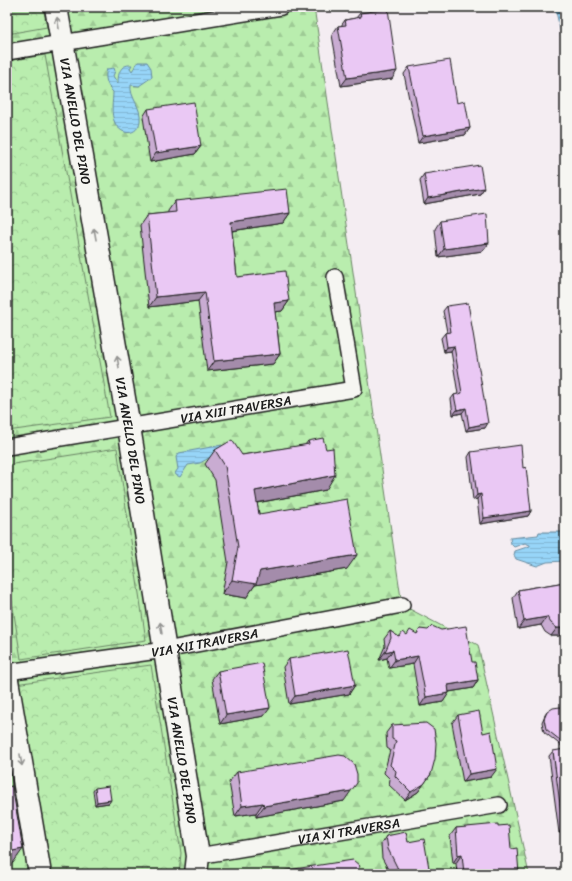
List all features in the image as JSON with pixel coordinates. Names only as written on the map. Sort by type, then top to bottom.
[{"type":"street","name":"VIA ANELLO DEL PINO","points":[[56,7],[129,427],[197,865]]},
{"type":"street","points":[[7,52],[281,7]]},
{"type":"street","name":"VIA XIII TRAVERSA","points":[[7,447],[354,389],[335,277]]},
{"type":"street","name":"VIA XII TRAVERSA","points":[[7,672],[164,650],[402,605]]},
{"type":"street","points":[[7,680],[40,874]]},
{"type":"street","name":"VIA XI TRAVERSA","points":[[197,865],[499,805]]},
{"type":"green space","points":[[7,7],[314,7],[402,605],[478,645],[529,874],[7,874]]},
{"type":"green space","points":[[7,7],[43,7],[47,27],[7,34]]},
{"type":"green space","points":[[45,55],[110,417],[7,431],[7,61]]},
{"type":"green space","points":[[117,448],[146,640],[21,659],[7,569],[7,465]]},
{"type":"green space","points":[[151,665],[181,853],[179,874],[51,874],[46,863],[15,684]]},
{"type":"water","points":[[555,7],[565,7],[565,52]]},
{"type":"water","points":[[138,62],[147,62],[151,68],[152,77],[139,86],[131,85],[132,94],[139,111],[140,121],[139,126],[133,132],[125,132],[118,127],[113,119],[113,92],[109,87],[106,72],[107,69],[114,68],[115,71],[113,76],[118,84],[118,77],[122,68],[124,66],[132,65],[130,68],[132,71]]},
{"type":"water","points":[[222,445],[223,450],[200,463],[188,465],[180,477],[176,475],[175,473],[178,469],[176,457],[179,453]]},
{"type":"water","points":[[539,532],[565,532],[565,561],[547,562],[537,566],[516,559],[514,555],[515,551],[530,545],[525,543],[514,547],[511,544],[510,538],[538,535]]},
{"type":"building","points":[[388,9],[397,71],[347,78],[338,26],[346,25],[345,20],[361,17],[360,13]]},
{"type":"building","points":[[450,60],[457,103],[465,101],[470,128],[423,136],[409,67]]},
{"type":"building","points":[[194,102],[201,146],[156,153],[148,109]]},
{"type":"building","points":[[480,165],[484,188],[428,198],[424,174]]},
{"type":"building","points":[[287,189],[290,213],[231,222],[237,277],[285,271],[289,301],[274,303],[280,354],[214,361],[205,292],[156,297],[147,215],[176,212],[175,201]]},
{"type":"building","points":[[487,214],[489,243],[444,249],[440,221]]},
{"type":"building","points":[[468,303],[488,423],[469,427],[466,408],[457,410],[454,395],[462,393],[454,346],[447,347],[445,333],[451,332],[447,306]]},
{"type":"building","points":[[323,438],[326,449],[333,448],[335,475],[255,491],[259,514],[347,499],[357,555],[260,571],[256,584],[232,580],[238,547],[225,466],[215,450],[232,440],[242,455],[309,444],[308,441]]},
{"type":"building","points":[[521,445],[523,468],[526,467],[531,511],[484,518],[481,494],[477,495],[471,452]]},
{"type":"building","points":[[565,582],[565,628],[557,628],[547,617],[524,621],[518,590]]},
{"type":"building","points":[[432,626],[441,630],[466,626],[472,662],[475,662],[478,680],[448,685],[449,693],[426,697],[418,656],[395,660],[393,650],[385,652],[391,638],[390,631],[399,637],[403,632],[407,635],[410,630],[417,634],[420,629],[428,630]]},
{"type":"building","points":[[348,649],[355,685],[295,696],[289,659]]},
{"type":"building","points":[[262,663],[270,708],[226,715],[218,671]]},
{"type":"building","points":[[553,708],[565,708],[565,744],[546,729],[544,719],[547,712]]},
{"type":"building","points":[[479,711],[483,733],[491,731],[497,769],[469,774],[458,715]]},
{"type":"building","points":[[426,723],[434,729],[436,743],[435,759],[431,774],[424,784],[411,792],[395,776],[396,771],[390,765],[396,741],[392,739],[392,725]]},
{"type":"building","points":[[565,749],[565,826],[563,827],[553,751]]},
{"type":"building","points":[[339,755],[345,756],[354,764],[357,774],[357,783],[351,791],[264,806],[263,803],[242,806],[237,772]]},
{"type":"building","points":[[12,786],[23,849],[7,852],[7,787]]},
{"type":"building","points":[[109,786],[111,800],[97,802],[95,788]]},
{"type":"building","points":[[498,824],[498,826],[509,825],[511,849],[517,848],[519,874],[464,874],[462,854],[458,855],[456,828]]},
{"type":"building","points":[[406,832],[408,842],[424,839],[430,874],[390,874],[389,870],[398,869],[388,849],[386,836]]},
{"type":"building","points":[[353,860],[360,866],[357,871],[358,874],[282,874],[281,871]]}]
